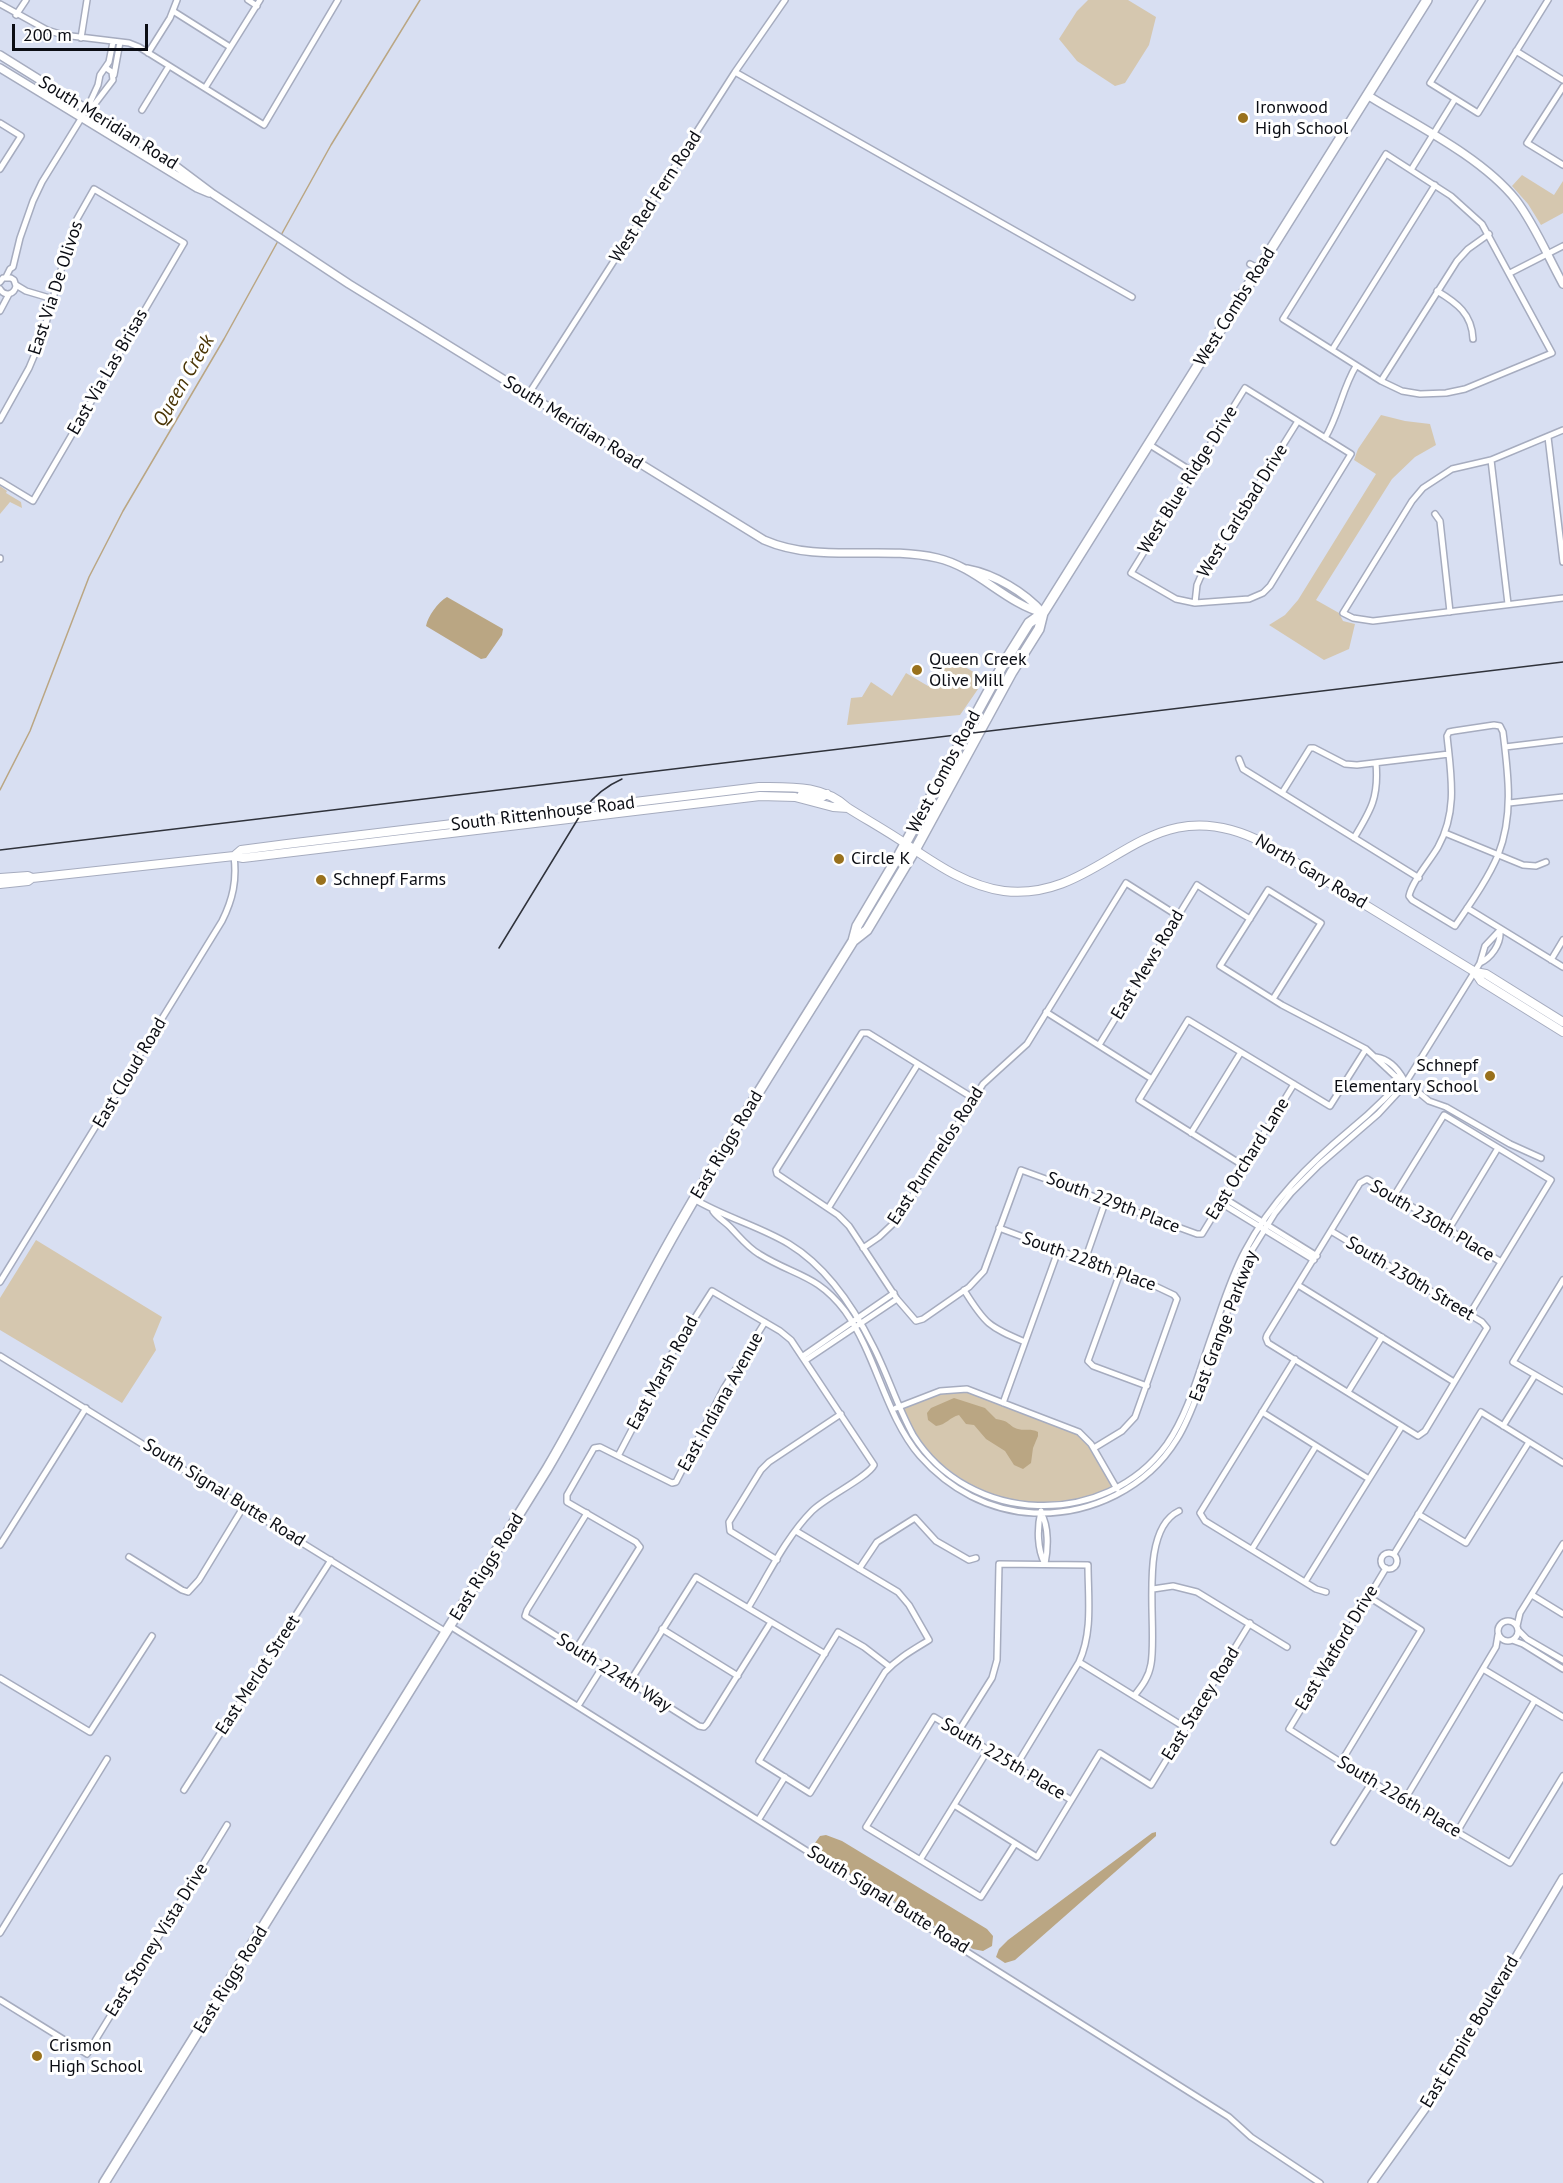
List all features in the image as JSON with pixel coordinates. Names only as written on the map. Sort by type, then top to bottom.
[{"type":"main road","name":"West Combs Road","points":[[915,850],[1012,672],[1038,629],[1043,613],[1427,0]]},
{"type":"main road","name":"West Combs Road","points":[[906,844],[1004,663],[1029,623],[1043,613]]},
{"type":"main road","name":"South Rittenhouse Road","points":[[234,856],[241,850],[759,787],[792,787],[836,796],[848,808],[906,844]]},
{"type":"main road","points":[[754,797],[760,792],[792,787]]},
{"type":"main road","points":[[795,797],[805,794],[820,798],[826,794]]},
{"type":"main road","name":"South Rittenhouse Road","points":[[0,878],[28,876],[32,878],[234,856],[243,858],[754,797],[795,797],[833,807],[848,808]]},
{"type":"main road","name":"North Gary Road","points":[[906,844],[961,878],[1004,891],[1025,891],[1047,888],[1074,879],[1146,837],[1164,831],[1200,824],[1233,830],[1264,843],[1475,972],[1485,974],[1563,1022]]},
{"type":"main road","name":"East Riggs Road","points":[[104,2183],[549,1466],[694,1199],[853,941],[857,926],[906,844]]},
{"type":"main road","name":"East Riggs Road","points":[[853,941],[867,930],[915,850]]},
{"type":"main road","name":"South Rittenhouse Road","points":[[0,884],[28,881],[32,878]]},
{"type":"main road","name":"North Gary Road","points":[[1475,972],[1481,981],[1563,1032]]},
{"type":"street","points":[[16,15],[26,0]]},
{"type":"street","points":[[81,38],[87,0]]},
{"type":"street","points":[[148,53],[177,0]]},
{"type":"street","points":[[205,88],[259,3],[248,0]]},
{"type":"street","points":[[0,4],[16,15],[47,30],[81,38],[133,45],[264,125],[338,0]]},
{"type":"street","name":"West Red Fern Road","points":[[528,395],[735,72],[785,0]]},
{"type":"street","points":[[1482,0],[1430,83],[1478,113],[1548,0]]},
{"type":"street","points":[[173,11],[230,47]]},
{"type":"street","points":[[2,304],[12,293],[15,282],[13,267],[20,238],[37,192],[87,109],[100,75],[106,68],[113,42]]},
{"type":"street","points":[[87,109],[94,105],[114,75],[120,42]]},
{"type":"street","points":[[1516,51],[1563,80]]},
{"type":"street","name":"South Meridian Road","points":[[0,55],[170,162],[213,194],[302,253],[771,544],[811,552],[926,556],[944,560],[983,572],[1033,601],[1043,613]]},
{"type":"street","points":[[142,110],[170,66]]},
{"type":"street","name":"South Meridian Road","points":[[0,68],[197,188],[213,194]]},
{"type":"street","points":[[106,68],[114,75]]},
{"type":"street","points":[[735,72],[1132,297]]},
{"type":"street","points":[[1563,87],[1527,143],[1563,165]]},
{"type":"street","points":[[1367,95],[1476,162],[1503,186],[1526,216],[1563,284]]},
{"type":"street","points":[[1411,170],[1455,99]]},
{"type":"street","points":[[0,123],[21,136],[0,169]]},
{"type":"street","points":[[1386,154],[1411,170],[1470,211],[1489,234],[1552,353],[1475,386],[1446,393],[1413,393],[1402,391],[1381,381],[1283,319],[1386,154]]},
{"type":"street","points":[[164,168],[170,162]]},
{"type":"street","points":[[1332,350],[1435,185]]},
{"type":"street","name":"East Via Las Brisas","points":[[0,481],[33,501],[184,243],[94,189]]},
{"type":"street","name":"East Via De Olivos","points":[[0,420],[42,338],[71,235],[94,189]]},
{"type":"street","points":[[1381,381],[1460,256],[1489,234]]},
{"type":"street","points":[[1510,273],[1563,246]]},
{"type":"street","points":[[1250,264],[1259,269]]},
{"type":"street","points":[[13,267],[2,279],[15,282],[26,291]]},
{"type":"street","points":[[0,311],[1,290],[12,293],[26,291],[53,298]]},
{"type":"street","points":[[1437,291],[1464,312],[1473,326],[1473,339]]},
{"type":"street","points":[[1325,438],[1336,417],[1346,381],[1356,366]]},
{"type":"street","name":"West Blue Ridge Drive","points":[[1195,603],[1176,599],[1131,573],[1245,388],[1298,421]]},
{"type":"street","points":[[1195,603],[1249,599],[1258,596],[1270,586],[1351,454],[1298,421]]},
{"type":"street","name":"West Carlsbad Drive","points":[[1195,603],[1200,578],[1298,421]]},
{"type":"street","points":[[1563,430],[1491,460],[1452,469],[1423,488],[1412,501],[1343,613],[1353,618],[1373,621],[1563,598]]},
{"type":"street","points":[[1548,437],[1563,562]]},
{"type":"street","points":[[1150,445],[1193,472]]},
{"type":"street","points":[[1491,460],[1508,604]]},
{"type":"street","points":[[1435,514],[1440,521],[1450,612]]},
{"type":"street","points":[[1500,726],[1505,747],[1509,803],[1504,833],[1497,856],[1455,926],[1409,896],[1445,833],[1452,806],[1453,793],[1447,736],[1449,732],[1462,729],[1500,726]]},
{"type":"street","points":[[1505,747],[1563,740]]},
{"type":"street","points":[[1282,793],[1307,752],[1314,748],[1345,764],[1376,763],[1449,754]]},
{"type":"street","points":[[1239,759],[1243,769],[1419,878]]},
{"type":"street","points":[[1354,838],[1373,807],[1377,789],[1376,763]]},
{"type":"street","points":[[1509,803],[1563,797]]},
{"type":"street","points":[[1445,833],[1523,865],[1536,866],[1546,862]]},
{"type":"street","name":"East Cloud Road","points":[[0,1282],[222,921],[232,901],[236,882],[234,856]]},
{"type":"street","name":"East Pummelos Road","points":[[863,1248],[894,1224],[982,1084],[1027,1044],[1126,883],[1179,916]]},
{"type":"street","name":"East Mews Road","points":[[1099,1045],[1197,885],[1250,918]]},
{"type":"street","points":[[1273,999],[1321,923],[1268,890],[1220,966],[1273,999],[1366,1049],[1376,1057],[1379,1063],[1430,1101],[1452,1110],[1510,1144],[1540,1158]]},
{"type":"street","points":[[1467,908],[1563,967]]},
{"type":"street","points":[[1480,963],[1485,946],[1500,930]]},
{"type":"street","points":[[1480,963],[1492,954],[1500,937],[1500,930]]},
{"type":"street","points":[[1551,960],[1563,940]]},
{"type":"street","points":[[1488,943],[1495,948]]},
{"type":"street","name":"East Grange Parkway","points":[[1117,1491],[1133,1485],[1153,1468],[1177,1439],[1188,1419],[1243,1270],[1252,1250],[1275,1213],[1299,1184],[1395,1097],[1425,1054],[1480,963]]},
{"type":"street","points":[[1046,1012],[1152,1078]]},
{"type":"street","points":[[1244,1166],[1138,1100],[1188,1020],[1330,1106],[1366,1049]]},
{"type":"street","points":[[973,1098],[868,1033],[862,1032],[776,1172],[829,1208],[849,1226],[911,1318],[916,1321],[923,1319],[976,1281],[984,1271],[999,1228]]},
{"type":"street","points":[[1191,1132],[1241,1052]]},
{"type":"street","points":[[829,1208],[918,1064]]},
{"type":"street","name":"East Grange Parkway","points":[[1117,1491],[1152,1461],[1175,1430],[1185,1409],[1235,1273],[1261,1225],[1282,1194],[1310,1164],[1370,1112],[1398,1084],[1405,1081]]},
{"type":"street","name":"East Orchard Lane","points":[[1202,1234],[1294,1084]]},
{"type":"street","points":[[1394,1196],[1444,1115],[1551,1180],[1469,1315]]},
{"type":"street","points":[[1449,1229],[1498,1148]]},
{"type":"street","name":"South 229th Place","points":[[999,1228],[1017,1174],[1024,1169],[1202,1234]]},
{"type":"street","name":"South 230th Place","points":[[1331,1231],[1364,1180],[1367,1179],[1501,1262]]},
{"type":"street","points":[[694,1199],[713,1210],[780,1239],[799,1251],[830,1279],[856,1323]]},
{"type":"street","points":[[1085,1260],[1106,1200]]},
{"type":"street","points":[[1223,1201],[1315,1258]]},
{"type":"street","points":[[713,1210],[758,1253],[801,1273],[819,1284],[837,1301],[874,1347],[896,1408],[921,1448],[954,1479],[972,1490],[1001,1501],[1041,1510],[1117,1491],[1094,1448],[1073,1429],[967,1389],[940,1391],[896,1408]]},
{"type":"street","name":"South 228th Place","points":[[999,1228],[1153,1284],[1174,1295],[1177,1299],[1147,1386]]},
{"type":"street","points":[[1298,1285],[1454,1382],[1422,1434],[1418,1436],[1268,1343],[1266,1338],[1298,1285],[1315,1258],[1331,1231]]},
{"type":"street","name":"South 230th Street","points":[[1331,1231],[1487,1328],[1454,1382]]},
{"type":"street","points":[[1003,1403],[1058,1251]]},
{"type":"street","points":[[1094,1448],[1129,1425],[1135,1418],[1147,1386],[1093,1366],[1088,1361],[1120,1273]]},
{"type":"street","points":[[1563,1280],[1514,1362],[1563,1391]]},
{"type":"street","points":[[964,1290],[979,1314],[991,1326],[1025,1342]]},
{"type":"street","name":"East Marsh Road","points":[[618,1456],[670,1355],[711,1291],[715,1291],[765,1322]]},
{"type":"street","points":[[804,1358],[896,1296]]},
{"type":"street","points":[[748,1608],[796,1531],[817,1506],[874,1465],[791,1340],[765,1322]]},
{"type":"street","name":"East Indiana Avenue","points":[[618,1456],[672,1483],[676,1482],[724,1388],[765,1322]]},
{"type":"street","points":[[1348,1392],[1382,1337]]},
{"type":"street","name":"South Signal Butte Road","points":[[0,1356],[332,1560],[578,1706],[759,1819],[1229,2117],[1251,2137],[1320,2183]]},
{"type":"street","points":[[1295,1359],[1200,1513],[1205,1521],[1305,1582],[1326,1592]]},
{"type":"street","points":[[1503,1426],[1535,1375]]},
{"type":"street","points":[[0,1545],[86,1408]]},
{"type":"street","points":[[1262,1412],[1369,1479]]},
{"type":"street","points":[[1394,1554],[1481,1412],[1563,1463]]},
{"type":"street","points":[[777,1560],[730,1531],[729,1522],[756,1478],[769,1462],[841,1414]]},
{"type":"street","points":[[1305,1582],[1402,1426]]},
{"type":"street","points":[[1418,1514],[1466,1543],[1529,1442]]},
{"type":"street","points":[[576,1649],[640,1547],[636,1542],[567,1502],[566,1498],[594,1448],[597,1446],[618,1456]]},
{"type":"street","points":[[1252,1549],[1316,1446]]},
{"type":"street","points":[[129,1557],[188,1593],[199,1580],[244,1506]]},
{"type":"street","points":[[1041,1510],[1046,1520],[1045,1564]]},
{"type":"street","points":[[1041,1510],[1040,1555],[1045,1564]]},
{"type":"street","points":[[1134,1696],[1146,1681],[1151,1665],[1154,1560],[1159,1534],[1169,1518],[1179,1511]]},
{"type":"street","name":"South 224th Way","points":[[587,1513],[525,1616],[699,1726],[704,1727],[738,1676]]},
{"type":"street","points":[[859,1569],[877,1542],[915,1518],[936,1541],[969,1560],[976,1558]]},
{"type":"street","points":[[796,1531],[898,1592],[909,1605],[929,1640],[895,1661],[890,1667],[810,1793],[759,1761],[838,1632],[864,1647],[890,1667]]},
{"type":"street","points":[[1040,1539],[1047,1538]]},
{"type":"street","points":[[1404,1801],[1496,1647],[1500,1625],[1520,1613],[1563,1544]]},
{"type":"street","points":[[1388,1553],[1394,1554],[1397,1559],[1396,1564],[1392,1568],[1386,1568],[1382,1563],[1383,1556],[1388,1553]]},
{"type":"street","name":"East Merlot Street","points":[[184,1790],[332,1560]]},
{"type":"street","points":[[958,1732],[992,1678],[997,1660],[999,1564],[1088,1565],[1086,1647],[1016,1766]]},
{"type":"street","name":"East Watford Drive","points":[[1288,1729],[1386,1568]]},
{"type":"street","points":[[629,1683],[696,1577],[825,1654]]},
{"type":"street","points":[[1153,1589],[1173,1586],[1197,1592],[1287,1647]]},
{"type":"street","points":[[1532,1595],[1563,1614]]},
{"type":"street","points":[[1341,1762],[1421,1630],[1369,1598]]},
{"type":"street","points":[[1496,1647],[1517,1636],[1520,1613]]},
{"type":"street","points":[[1509,1621],[1527,1639],[1563,1660]]},
{"type":"street","points":[[662,1629],[738,1676],[771,1622]]},
{"type":"street","name":"East Stacey Road","points":[[1071,1800],[1100,1753],[1151,1785],[1250,1623]]},
{"type":"street","points":[[1498,1635],[1522,1644],[1563,1669]]},
{"type":"street","points":[[0,1678],[90,1732],[152,1636]]},
{"type":"street","points":[[1079,1662],[1186,1728]]},
{"type":"street","points":[[578,1706],[603,1666]]},
{"type":"street","points":[[1483,1669],[1563,1718]]},
{"type":"street","points":[[1457,1832],[1534,1700]]},
{"type":"street","name":"South 225th Place","points":[[920,1860],[867,1827],[934,1717],[1071,1800]]},
{"type":"street","name":"South 226th Place","points":[[1288,1729],[1372,1782],[1510,1863],[1563,1776]]},
{"type":"street","points":[[988,1750],[920,1860],[981,1897],[1015,1844]]},
{"type":"street","points":[[0,1933],[107,1759]]},
{"type":"street","points":[[759,1819],[785,1777]]},
{"type":"street","points":[[1334,1842],[1372,1782]]},
{"type":"street","points":[[954,1805],[1037,1857],[1071,1800]]},
{"type":"street","name":"East Stoney Vista Drive","points":[[0,2000],[87,2054],[227,1825]]},
{"type":"street","name":"East Empire Boulevard","points":[[1372,2183],[1427,2106],[1563,1878]]},
{"type":"shaded area","points":[[1088,0],[1128,0],[1156,17],[1149,45],[1125,83],[1115,86],[1077,61],[1059,39],[1077,11]]},
{"type":"shaded area","points":[[1522,175],[1554,195],[1563,181],[1563,213],[1541,225],[1528,204],[1512,186]]},
{"type":"shaded area","points":[[1381,415],[1430,424],[1436,445],[1415,457],[1392,479],[1316,600],[1339,613],[1343,621],[1355,624],[1349,649],[1324,660],[1269,625],[1285,615],[1298,600],[1376,474],[1354,460],[1358,449]]},
{"type":"shaded area","points":[[0,486],[7,491],[6,493],[21,502],[22,508],[10,502],[0,514]]},
{"type":"shaded area","points":[[447,597],[503,629],[502,635],[486,658],[481,659],[426,626],[434,610]]},
{"type":"shaded area","points":[[947,656],[985,679],[960,715],[847,725],[851,698],[862,697],[871,682],[892,696],[906,673],[928,686]]},
{"type":"shaded area","points":[[36,1240],[162,1317],[153,1339],[156,1350],[122,1403],[0,1330],[0,1298]]},
{"type":"shaded area","points":[[965,1391],[1074,1431],[1091,1449],[1113,1488],[1078,1500],[1034,1503],[1013,1500],[973,1486],[938,1460],[922,1444],[901,1409],[943,1392]]},
{"type":"shaded area","points":[[954,1398],[985,1408],[996,1419],[1015,1428],[1038,1432],[1031,1463],[1023,1469],[1014,1465],[1005,1451],[986,1439],[974,1425],[966,1424],[959,1415],[936,1426],[928,1420],[927,1413],[931,1408]]},
{"type":"shaded area","points":[[1156,1832],[1156,1836],[1015,1960],[1005,1963],[996,1957],[999,1949],[1008,1940]]},
{"type":"shaded area","points":[[826,1835],[842,1841],[987,1929],[993,1936],[992,1946],[983,1951],[973,1949],[823,1858],[816,1849],[815,1843],[820,1836]]},
{"type":"waterway","name":"Queen Creek","points":[[280,237],[331,145],[420,0]]},
{"type":"waterway","name":"Queen Creek","points":[[0,790],[30,731],[89,577],[123,511],[224,339],[278,241]]},
{"type":"railway","points":[[0,850],[1563,662]]},
{"type":"railway","points":[[499,948],[584,809],[601,791],[622,779]]},
{"type":"place","name":"Ironwood High School","points":[[1243,118]]},
{"type":"place","name":"Queen Creek Olive Mill","points":[[917,670]]},
{"type":"place","name":"Circle K","points":[[839,859]]},
{"type":"place","name":"Schnepf Farms","points":[[321,880]]},
{"type":"place","name":"Schnepf Elementary School","points":[[1490,1076]]},
{"type":"place","name":"Crismon High School","points":[[37,2056]]}]
